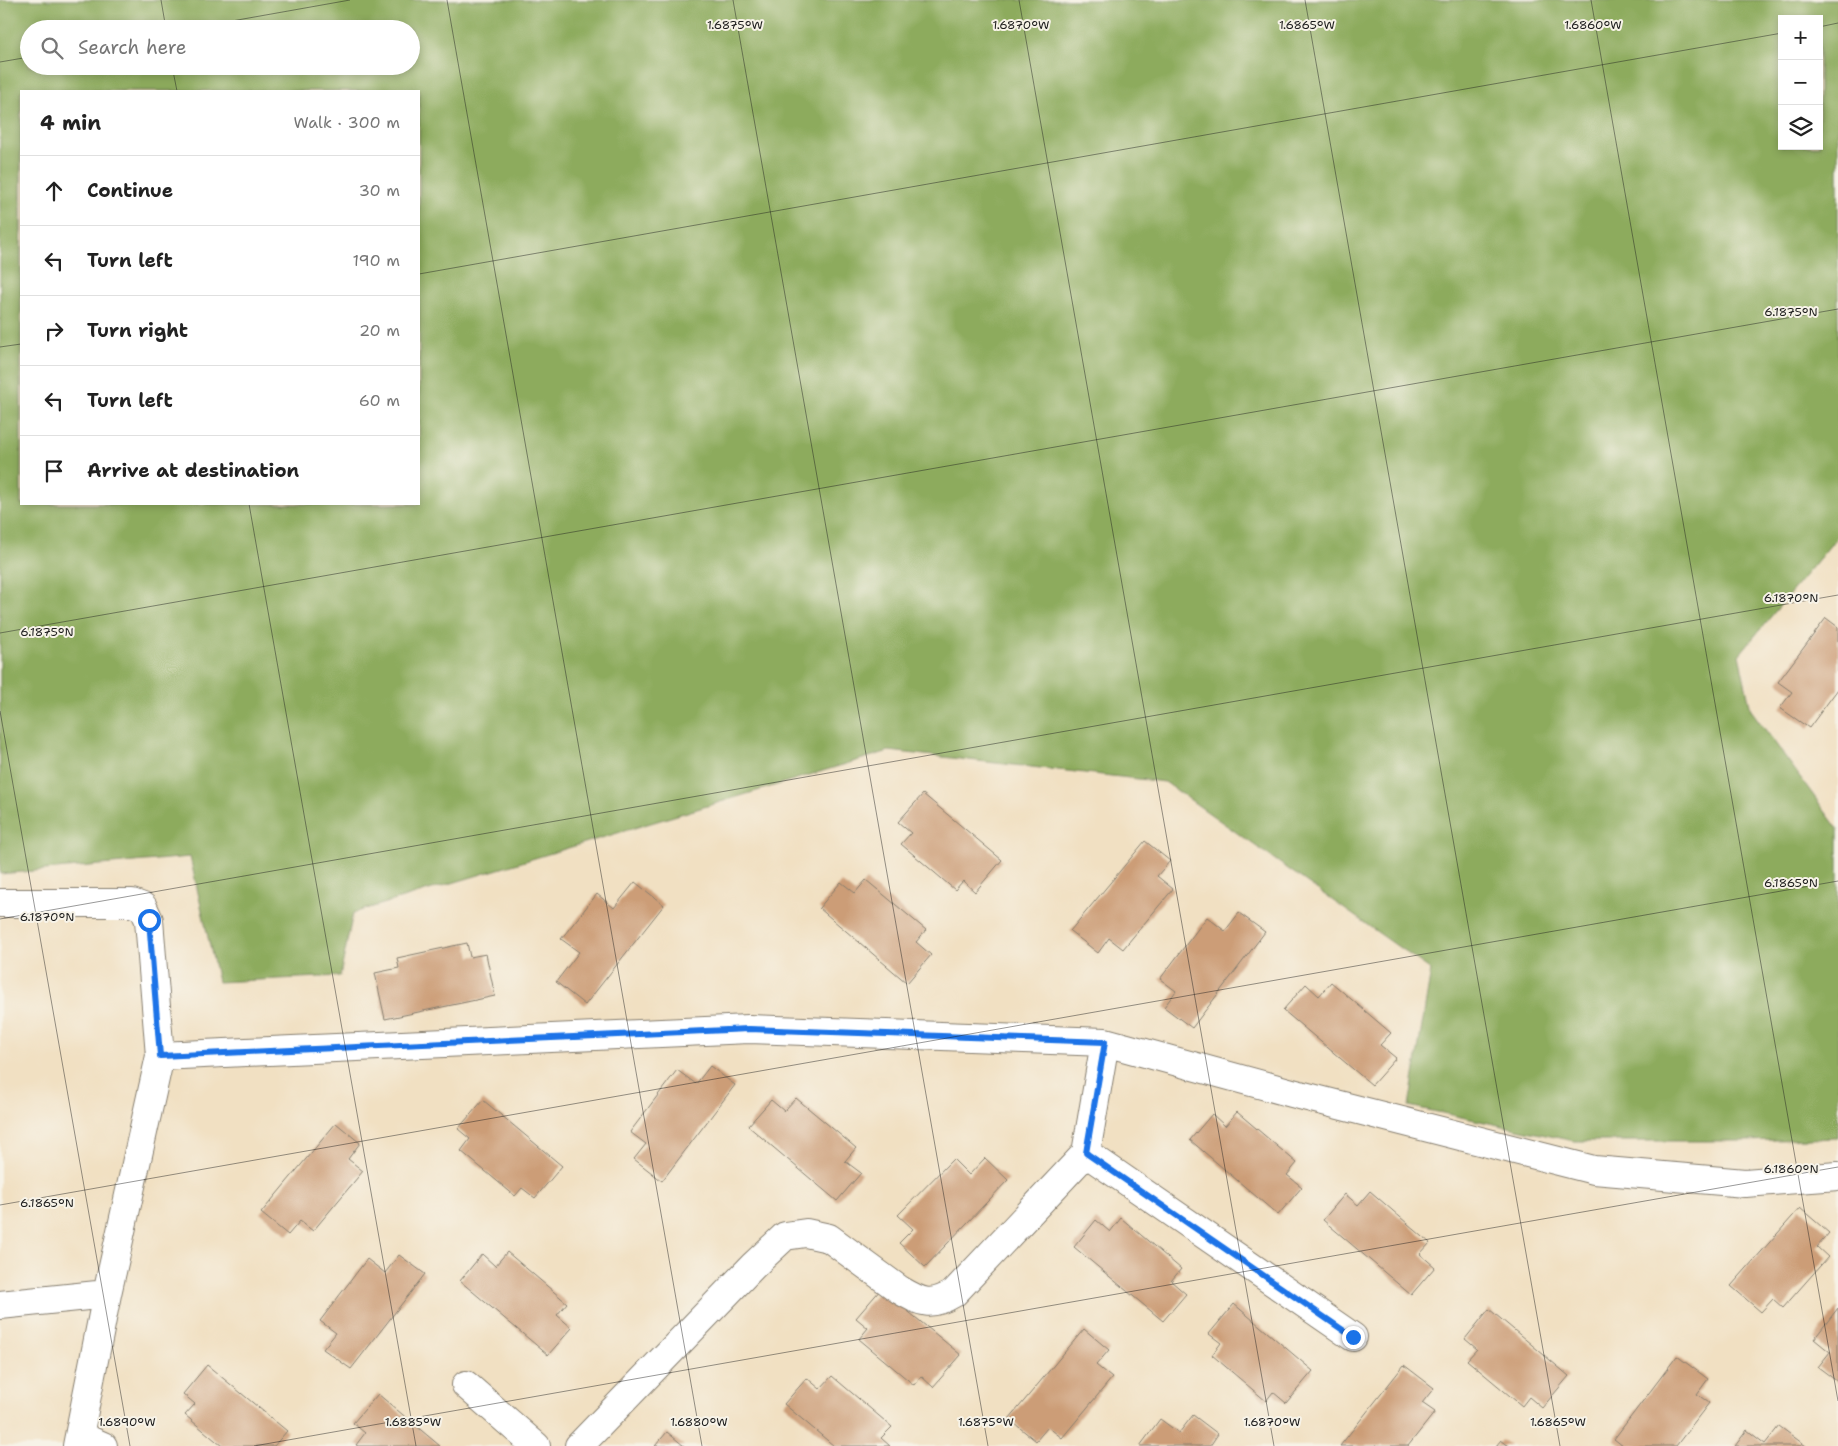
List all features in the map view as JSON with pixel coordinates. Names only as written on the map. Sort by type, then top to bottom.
[{"type":"street","points":[[0,903],[132,903],[143,907],[149,920],[160,1056],[107,1294],[87,1443]]},
{"type":"street","points":[[160,1056],[749,1029],[1105,1042],[1292,1093],[1594,1170],[1744,1183],[1838,1176]]},
{"type":"street","points":[[579,1446],[753,1266],[785,1236],[806,1232],[829,1238],[912,1297],[930,1303],[942,1300],[954,1293],[1086,1153],[1105,1042]]},
{"type":"street","points":[[1086,1153],[1353,1337]]},
{"type":"street","points":[[0,1306],[107,1294]]},
{"type":"street","points":[[466,1385],[536,1446]]},
{"type":"green space","points":[[0,0],[1838,0],[1838,536],[1739,655],[1751,710],[1838,829],[1838,1138],[1747,1141],[1574,1141],[1409,1106],[1431,970],[1165,782],[889,751],[353,913],[340,976],[218,982],[190,857],[0,874]]},
{"type":"building","points":[[1826,618],[1838,627],[1838,689],[1809,728],[1780,708],[1792,692],[1778,682]]},
{"type":"building","points":[[923,794],[1002,860],[975,892],[963,881],[955,890],[901,844],[911,833],[898,822]]},
{"type":"building","points":[[1145,841],[1170,861],[1157,876],[1173,889],[1123,949],[1109,938],[1098,953],[1070,931]]},
{"type":"building","points":[[866,880],[926,930],[916,942],[931,955],[907,983],[819,908],[841,882],[855,893]]},
{"type":"building","points":[[635,882],[664,905],[585,1005],[556,982],[579,952],[561,939],[597,894],[614,908]]},
{"type":"building","points":[[1239,913],[1265,932],[1192,1028],[1164,1007],[1176,991],[1160,979],[1207,917],[1225,931]]},
{"type":"building","points":[[467,943],[470,957],[486,954],[495,996],[385,1019],[375,973],[399,968],[397,958]]},
{"type":"building","points":[[1331,982],[1391,1033],[1380,1045],[1396,1058],[1372,1085],[1283,1010],[1306,984],[1319,996]]},
{"type":"building","points":[[710,1066],[735,1085],[662,1181],[634,1159],[646,1144],[630,1132],[677,1070],[696,1084]]},
{"type":"building","points":[[796,1098],[856,1148],[845,1161],[861,1173],[837,1201],[748,1126],[771,1100],[784,1111]]},
{"type":"building","points":[[483,1100],[562,1166],[535,1198],[522,1188],[515,1196],[461,1151],[470,1139],[458,1129]]},
{"type":"building","points":[[1237,1112],[1297,1163],[1287,1175],[1302,1187],[1278,1215],[1190,1140],[1212,1114],[1225,1126]]},
{"type":"building","points":[[336,1123],[360,1143],[348,1159],[363,1171],[313,1231],[300,1221],[288,1235],[261,1213]]},
{"type":"building","points":[[985,1158],[1008,1180],[925,1267],[899,1243],[913,1229],[898,1215],[953,1159],[969,1175]]},
{"type":"building","points":[[1370,1191],[1430,1243],[1420,1254],[1435,1267],[1411,1295],[1323,1220],[1345,1194],[1358,1205]]},
{"type":"building","points":[[1800,1208],[1829,1233],[1817,1247],[1828,1257],[1783,1308],[1773,1299],[1761,1312],[1731,1286]]},
{"type":"building","points":[[1121,1218],[1181,1269],[1171,1281],[1186,1294],[1163,1321],[1074,1247],[1096,1220],[1110,1232]]},
{"type":"building","points":[[507,1252],[567,1303],[557,1315],[572,1328],[548,1355],[460,1281],[482,1254],[495,1266]]},
{"type":"building","points":[[399,1255],[425,1274],[351,1369],[323,1349],[336,1333],[320,1321],[367,1259],[385,1273]]},
{"type":"building","points":[[881,1289],[961,1355],[933,1387],[921,1376],[914,1385],[859,1339],[868,1328],[856,1318]]},
{"type":"building","points":[[1234,1304],[1313,1371],[1286,1403],[1273,1392],[1266,1401],[1212,1355],[1221,1343],[1209,1334]]},
{"type":"building","points":[[1838,1308],[1838,1382],[1818,1367],[1830,1352],[1814,1339]]},
{"type":"building","points":[[1489,1309],[1569,1376],[1542,1408],[1529,1397],[1522,1406],[1467,1360],[1477,1349],[1465,1339]]},
{"type":"building","points":[[1084,1329],[1109,1350],[1096,1365],[1112,1378],[1062,1438],[1048,1427],[1036,1441],[1009,1419]]},
{"type":"building","points":[[1677,1356],[1708,1379],[1697,1394],[1709,1403],[1676,1446],[1623,1446],[1614,1439]]},
{"type":"building","points":[[207,1365],[287,1431],[274,1446],[222,1446],[185,1415],[195,1404],[183,1394]]},
{"type":"building","points":[[1404,1365],[1434,1388],[1422,1403],[1435,1412],[1408,1446],[1340,1446]]},
{"type":"building","points":[[832,1376],[892,1427],[881,1438],[890,1446],[834,1446],[784,1404],[807,1378],[820,1389]]},
{"type":"building","points":[[378,1394],[440,1446],[356,1445],[365,1433],[353,1423]]},
{"type":"building","points":[[1193,1415],[1218,1434],[1210,1446],[1140,1446],[1160,1419],[1179,1433]]},
{"type":"building","points":[[1779,1426],[1806,1446],[1735,1446],[1747,1430],[1765,1444]]},
{"type":"building","points":[[667,1432],[684,1446],[655,1446]]},
{"type":"building","points":[[1501,1440],[1509,1446],[1496,1446]]},
{"type":"route","points":[[149,920],[160,1056],[749,1029],[1105,1042],[1086,1153],[1353,1337]]}]
